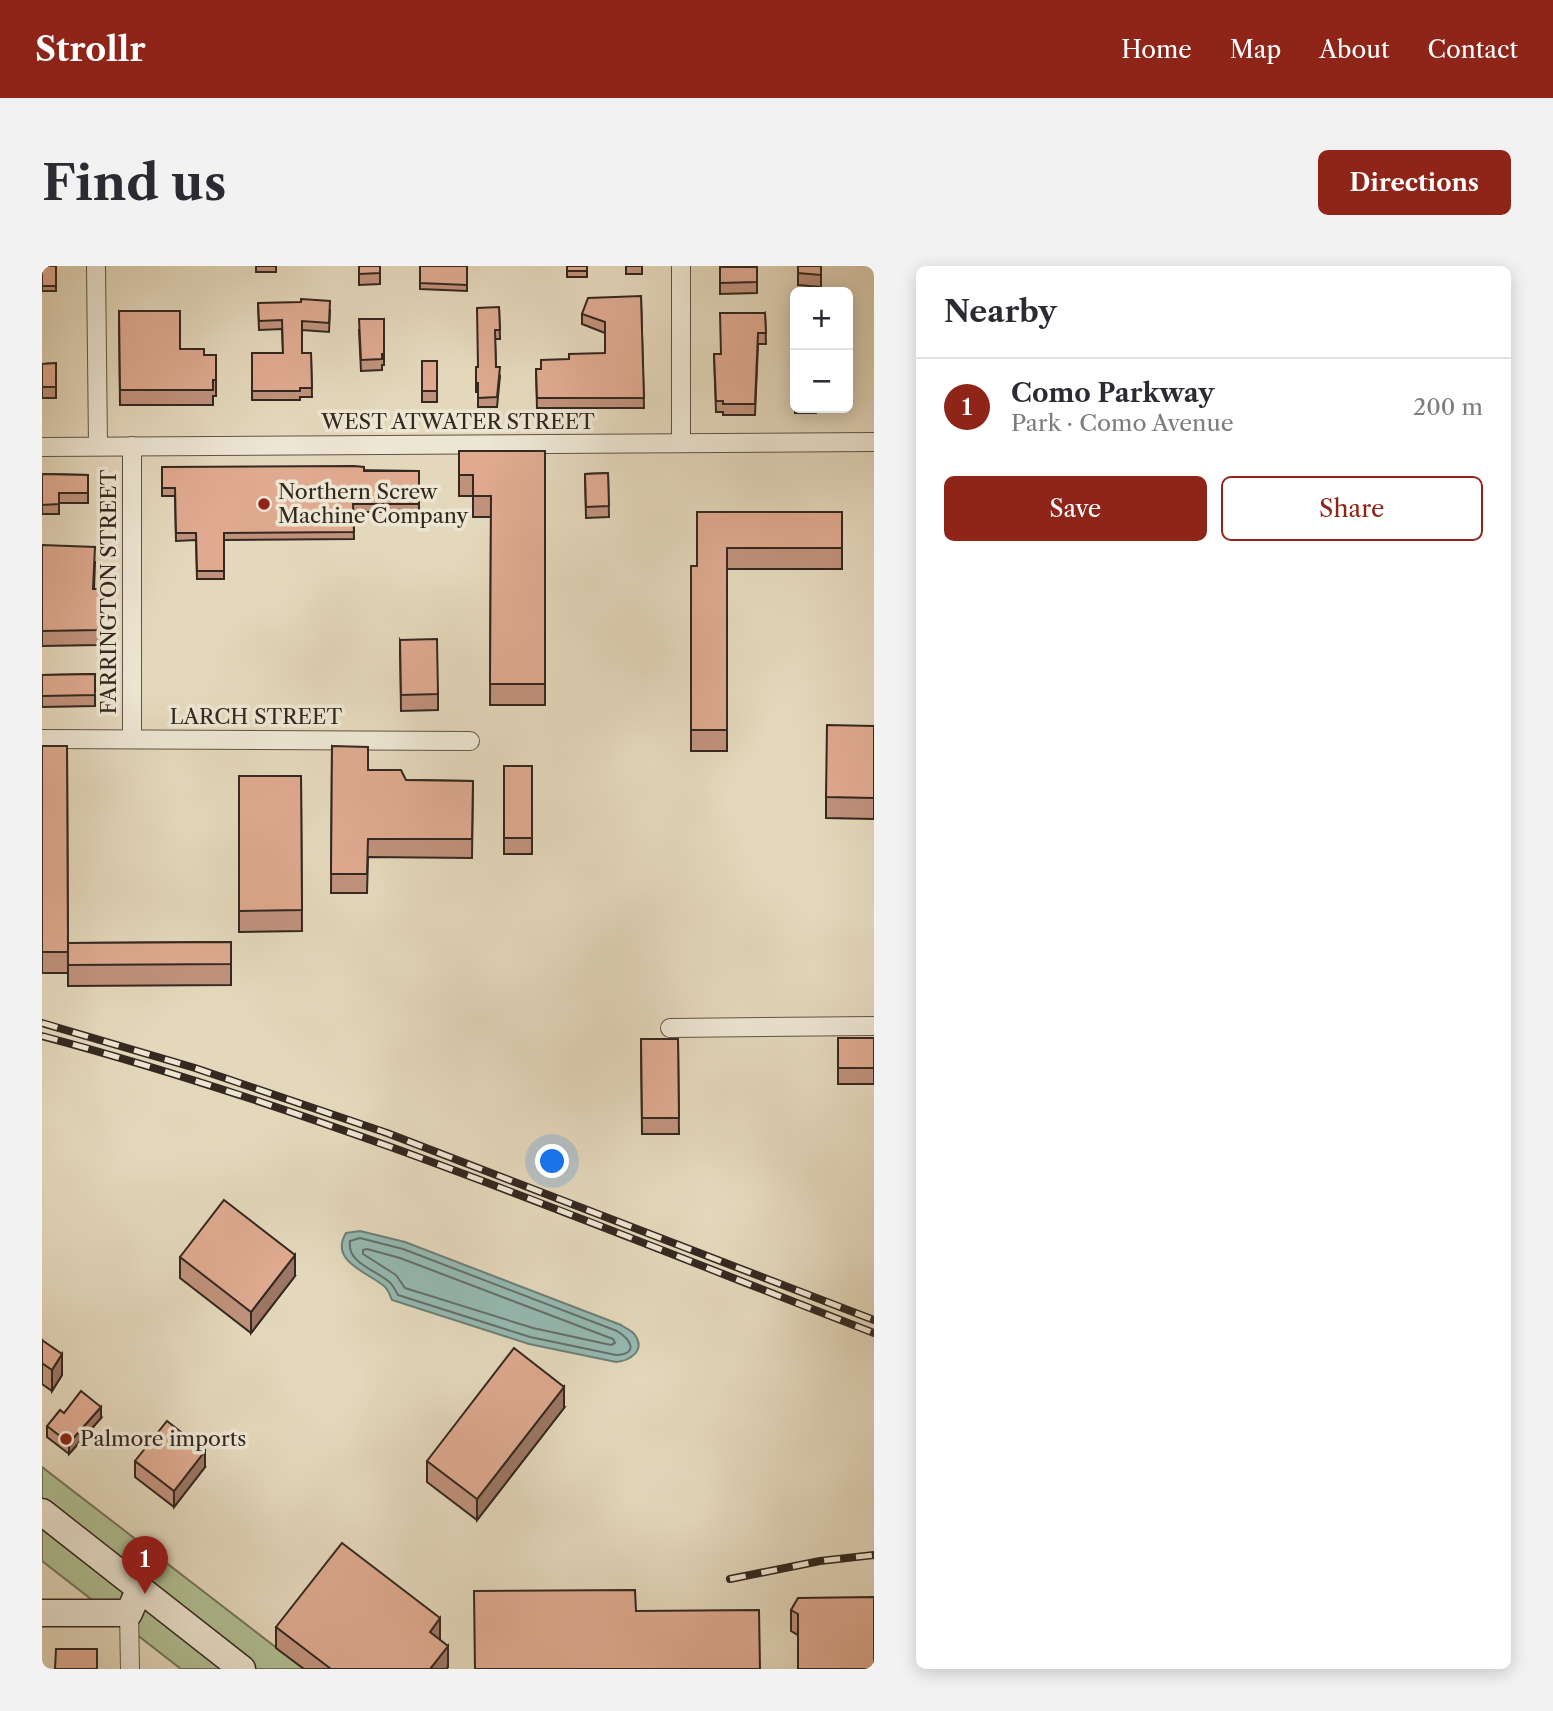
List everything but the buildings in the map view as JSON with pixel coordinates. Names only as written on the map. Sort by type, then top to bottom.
[{"type":"main road","points":[[42,1512],[242,1669]]},
{"type":"main road","points":[[42,1613],[128,1613],[140,1588]]},
{"type":"street","name":"FARRINGTON STREET","points":[[96,266],[98,446]]},
{"type":"street","points":[[681,266],[681,443]]},
{"type":"street","name":"WEST ATWATER STREET","points":[[42,447],[874,442]]},
{"type":"street","name":"FARRINGTON STREET","points":[[132,446],[132,738]]},
{"type":"street","name":"LARCH STREET","points":[[42,739],[470,741]]},
{"type":"street","points":[[670,1028],[874,1027]]},
{"type":"street","points":[[128,1613],[130,1669]]},
{"type":"green space","points":[[42,1467],[304,1669],[181,1669],[42,1561]]},
{"type":"water","points":[[360,1231],[405,1242],[621,1325],[635,1335],[638,1341],[637,1350],[626,1360],[616,1362],[529,1344],[392,1300],[385,1287],[352,1265],[342,1251],[346,1233]]},
{"type":"railway","points":[[42,1023],[195,1068],[387,1133],[874,1320]]},
{"type":"railway","points":[[42,1036],[148,1066],[358,1135],[565,1212],[874,1333]]},
{"type":"railway","points":[[730,1579],[820,1561],[874,1555]]},
{"type":"place","name":"Northern Screw Machine Company","points":[[264,504]]},
{"type":"place","name":"Palmore imports","points":[[66,1439]]},
{"type":"place","name":"Como Parkway","points":[[145,1594]]}]
